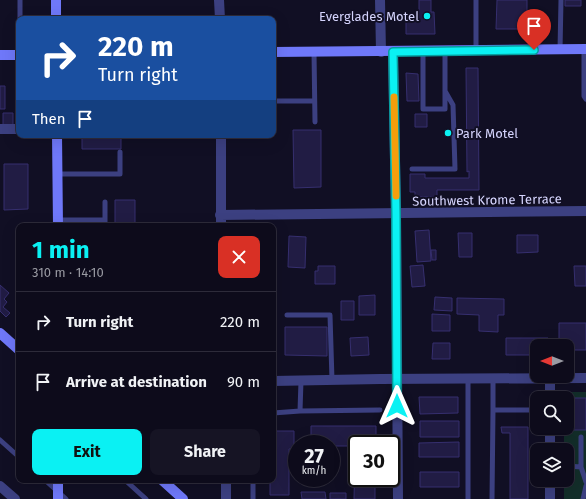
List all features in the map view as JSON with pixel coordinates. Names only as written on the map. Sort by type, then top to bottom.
[{"type":"main road","points":[[56,0],[56,16]]},
{"type":"main road","points":[[276,52],[585,49]]},
{"type":"main road","points":[[0,55],[16,55]]},
{"type":"main road","points":[[57,138],[58,223]]},
{"type":"main road","points":[[0,333],[16,347]]},
{"type":"main road","points":[[58,483],[58,495]]},
{"type":"main road","points":[[165,483],[183,499]]},
{"type":"street","points":[[219,0],[220,16]]},
{"type":"street","points":[[380,0],[382,52]]},
{"type":"street","points":[[393,52],[398,499]]},
{"type":"street","points":[[0,129],[16,129]]},
{"type":"street","points":[[221,138],[221,223]]},
{"type":"street","name":"Southwest Krome Terrace","points":[[220,215],[586,211]]},
{"type":"street","points":[[276,381],[530,378]]},
{"type":"street","points":[[574,378],[586,378]]},
{"type":"street","points":[[226,483],[226,499]]},
{"type":"street","points":[[0,486],[15,499]]},
{"type":"street","points":[[550,487],[550,499]]},
{"type":"lane","points":[[20,0],[20,16]]},
{"type":"lane","points":[[476,0],[476,51]]},
{"type":"lane","points":[[560,50],[561,0]]},
{"type":"lane","points":[[585,49],[584,96],[586,99]]},
{"type":"lane","points":[[423,51],[423,109],[445,108],[445,51]]},
{"type":"lane","points":[[314,52],[314,122]]},
{"type":"lane","points":[[412,169],[455,169],[453,105],[445,90]]},
{"type":"lane","points":[[276,101],[314,101]]},
{"type":"lane","points":[[57,174],[120,174],[120,152]]},
{"type":"lane","points":[[58,223],[105,223],[105,202]]},
{"type":"lane","points":[[287,315],[330,315],[332,380]]},
{"type":"lane","points":[[468,379],[468,499]]},
{"type":"lane","points":[[492,499],[493,379]]},
{"type":"lane","points":[[300,411],[301,380]]},
{"type":"lane","points":[[276,413],[380,410]]},
{"type":"lane","points":[[493,410],[530,410]]},
{"type":"lane","points":[[581,437],[581,467],[586,482]]},
{"type":"lane","points":[[0,440],[16,454]]},
{"type":"lane","points":[[574,466],[581,467]]},
{"type":"lane","points":[[48,483],[58,495],[66,499]]},
{"type":"lane","points":[[128,483],[146,499]]},
{"type":"lane","points":[[253,483],[253,499]]},
{"type":"lane","points":[[583,499],[586,486]]},
{"type":"green space","points":[[574,392],[586,392],[586,499],[564,499],[564,487],[574,487],[574,443],[564,443],[564,435],[574,435]]},
{"type":"building","name":"Everglades Motel","points":[[419,0],[431,0],[431,12],[434,12],[435,34],[406,34],[406,19],[419,20]]},
{"type":"building","points":[[497,0],[527,0],[527,29],[496,29]]},
{"type":"building","points":[[565,0],[581,0],[581,6],[565,6]]},
{"type":"building","points":[[466,68],[478,68],[479,190],[437,190],[437,197],[415,197],[415,192],[410,192],[410,174],[425,174],[425,178],[469,178],[469,171],[467,172]]},
{"type":"building","points":[[406,73],[418,74],[419,101],[407,101]]},
{"type":"building","points":[[0,86],[5,86],[5,109],[0,109]]},
{"type":"building","points":[[3,113],[13,113],[13,125],[3,125]]},
{"type":"building","points":[[415,114],[427,114],[427,127],[415,127]]},
{"type":"building","points":[[293,130],[321,130],[321,187],[294,188]]},
{"type":"building","points":[[82,138],[121,138],[121,149],[82,149]]},
{"type":"building","points":[[4,164],[28,164],[28,209],[4,210]]},
{"type":"building","points":[[115,200],[135,200],[135,223],[115,223]]},
{"type":"building","points":[[429,230],[431,261],[417,262],[415,231]]},
{"type":"building","points":[[458,233],[472,233],[472,257],[459,257]]},
{"type":"building","points":[[517,235],[538,235],[538,252],[517,253]]},
{"type":"building","points":[[289,236],[306,237],[305,268],[288,267]]},
{"type":"building","points":[[431,250],[436,250],[436,260],[432,260]]},
{"type":"building","points":[[423,265],[425,286],[412,287],[410,266]]},
{"type":"building","points":[[318,266],[335,266],[335,284],[315,284],[315,271],[318,271]]},
{"type":"building","points":[[574,266],[586,266],[586,286],[575,286]]},
{"type":"building","points":[[0,285],[9,293],[4,299],[7,302],[3,307],[10,313],[6,317],[0,311]]},
{"type":"building","points":[[375,295],[375,315],[359,315],[359,296]]},
{"type":"building","points":[[435,297],[452,298],[452,311],[434,310]]},
{"type":"building","points":[[457,298],[504,299],[504,315],[498,315],[498,332],[479,331],[479,315],[457,314]]},
{"type":"building","points":[[341,301],[354,301],[354,320],[341,320]]},
{"type":"building","points":[[432,314],[450,315],[450,331],[432,331]]},
{"type":"building","points":[[559,323],[586,323],[586,350],[574,350],[574,339],[559,339]]},
{"type":"building","points":[[285,327],[327,327],[327,356],[285,355]]},
{"type":"building","points":[[368,337],[369,355],[351,356],[350,338]]},
{"type":"building","points":[[506,338],[548,338],[530,339],[530,355],[506,355]]},
{"type":"building","points":[[433,343],[450,343],[450,359],[432,359]]},
{"type":"building","points":[[419,397],[458,397],[458,413],[420,414]]},
{"type":"building","points":[[574,398],[586,398],[586,430],[574,430]]},
{"type":"building","points":[[420,421],[459,421],[459,437],[420,437]]},
{"type":"building","points":[[311,426],[376,426],[376,435],[348,435],[348,446],[340,446],[340,435],[311,435]]},
{"type":"building","points":[[501,427],[528,427],[528,499],[510,499],[510,433],[502,433]]},
{"type":"building","points":[[276,431],[294,431],[294,435],[288,435],[289,495],[270,495],[270,483],[276,483]]},
{"type":"building","points":[[459,442],[459,457],[419,457],[419,443]]},
{"type":"building","points":[[420,472],[459,472],[459,487],[420,487]]},
{"type":"building","points":[[354,487],[375,487],[375,499],[354,499]]},
{"type":"building","points":[[301,492],[325,492],[326,499],[302,499]]},
{"type":"building","points":[[330,493],[346,493],[346,499],[330,499]]},
{"type":"slow traffic","points":[[394,97],[396,196]]},
{"type":"place","name":"Everglades Motel","points":[[427,16]]},
{"type":"place","name":"Park Motel","points":[[448,133]]},
{"type":"route","points":[[397,406],[393,52],[534,50]]}]
